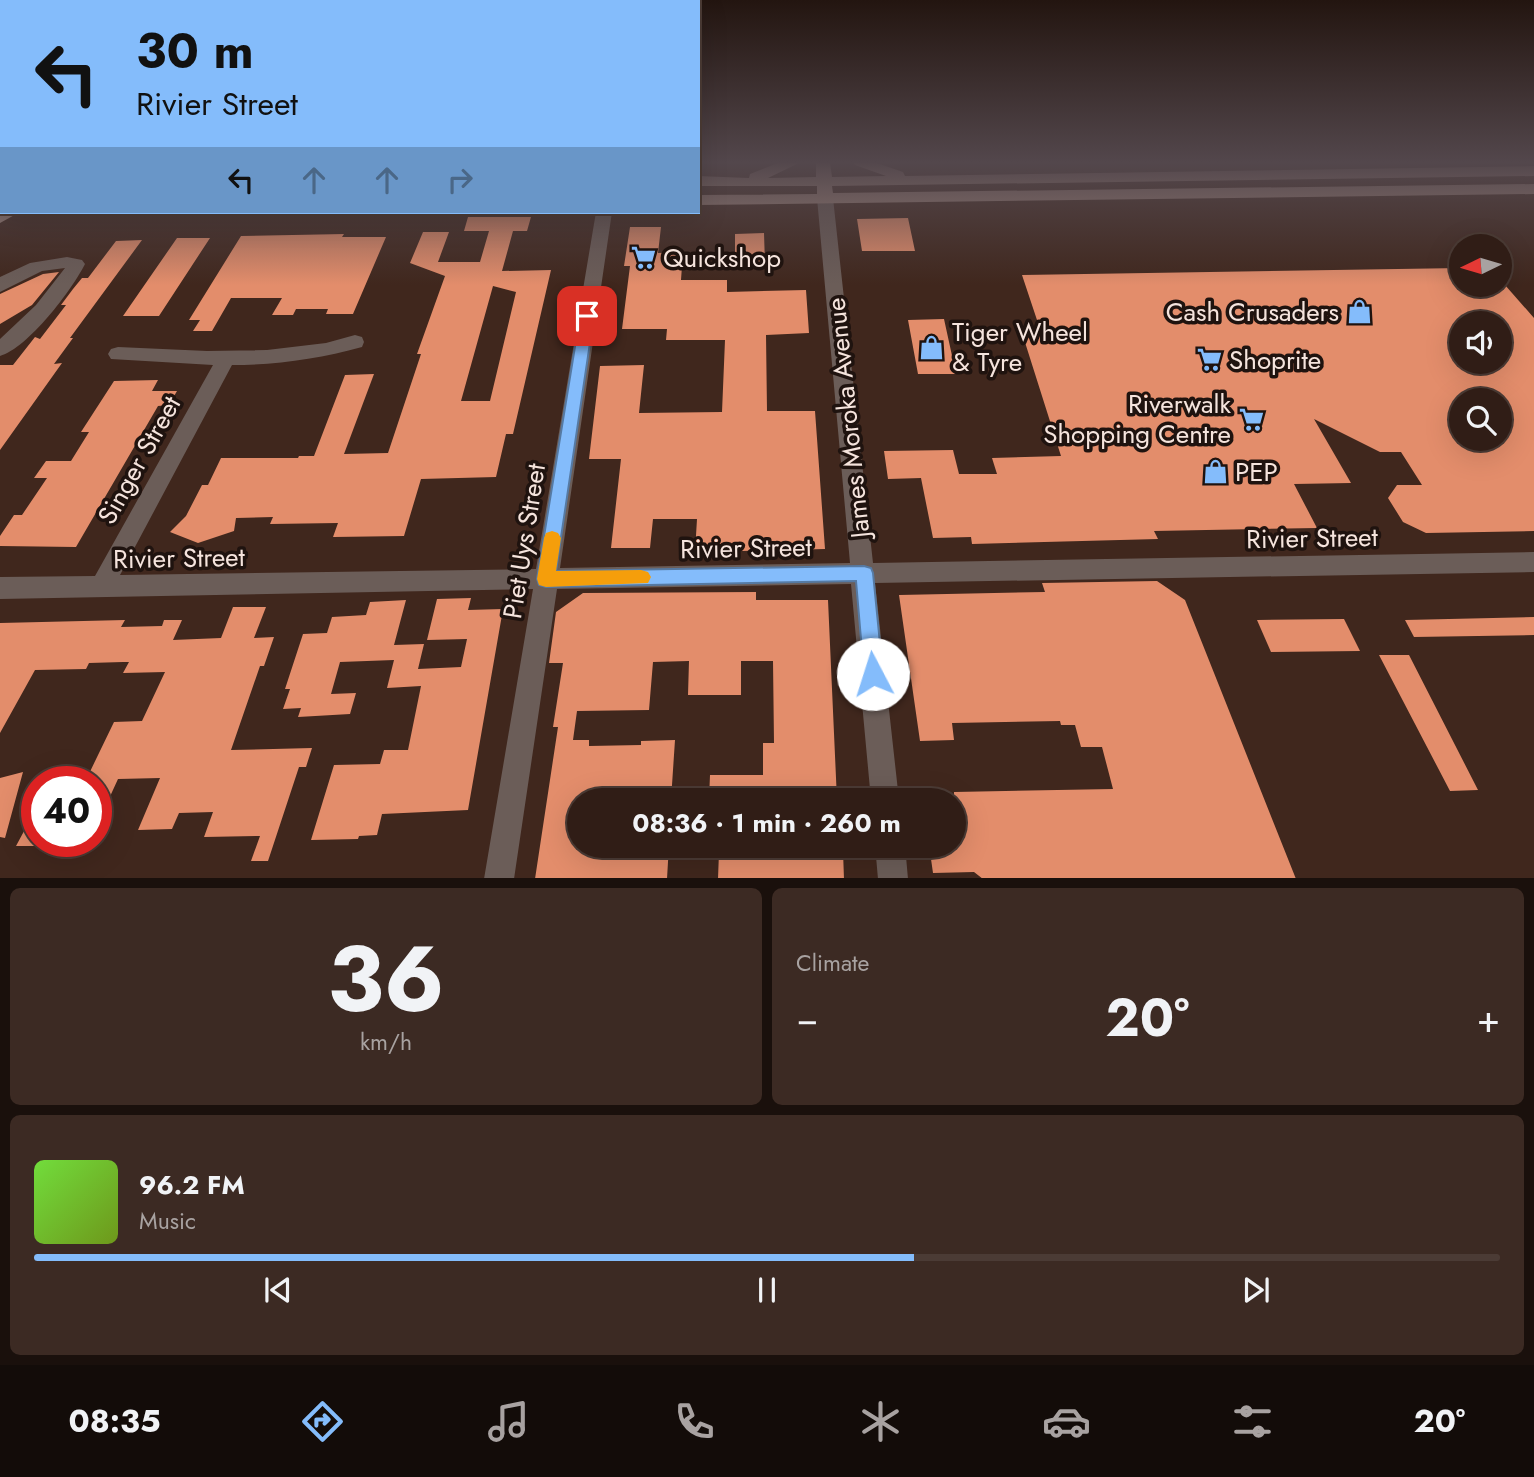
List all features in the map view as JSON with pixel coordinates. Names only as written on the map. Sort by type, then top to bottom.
[{"type":"street","name":"James Moroka Avenue","points":[[825,203],[884,788]]},
{"type":"street","name":"Piet Uys Street","points":[[499,878],[604,214]]},
{"type":"street","points":[[0,285],[9,278],[32,269],[61,263],[76,264],[31,321],[14,340],[0,349]]},
{"type":"street","name":"Singer Street","points":[[118,354],[225,360],[308,354],[355,342]]},
{"type":"street","name":"Singer Street","points":[[102,587],[225,360]]},
{"type":"street","name":"Rivier Street","points":[[0,587],[1534,562]]},
{"type":"street","points":[[891,858],[893,878]]},
{"type":"building","points":[[468,217],[531,217],[527,231],[513,231],[502,271],[551,270],[513,434],[506,434],[496,477],[421,479],[404,536],[333,537],[338,523],[270,524],[273,517],[236,518],[234,531],[198,543],[170,532],[186,516],[202,485],[208,485],[221,458],[314,456],[345,375],[374,374],[344,454],[388,453],[421,354],[417,354],[445,276],[410,263],[423,232],[449,232],[438,262],[480,262],[489,231],[464,231]],"holes":[[[493,286],[516,292],[490,401],[461,401]]]},
{"type":"building","points":[[908,218],[915,251],[862,251],[857,219]]},
{"type":"building","points":[[630,227],[661,227],[658,253],[683,252],[681,280],[727,280],[727,292],[806,290],[809,333],[766,335],[767,411],[815,411],[825,549],[695,552],[697,519],[653,519],[650,548],[611,548],[621,459],[589,459],[600,366],[644,365],[639,413],[722,412],[725,340],[666,340],[667,329],[622,329],[630,266],[624,266]]},
{"type":"building","points":[[764,233],[765,264],[735,265],[735,234]]},
{"type":"building","points":[[344,234],[342,237],[386,237],[353,314],[326,314],[328,309],[296,309],[293,315],[272,315],[282,298],[231,298],[212,331],[193,331],[200,320],[189,320],[241,236]]},
{"type":"building","points":[[177,238],[210,238],[159,316],[123,316]]},
{"type":"building","points":[[142,240],[70,338],[73,338],[54,364],[62,363],[0,450],[0,365],[13,365],[35,337],[40,339],[66,305],[61,305],[73,289],[82,278],[88,278],[116,241]]},
{"type":"building","name":"Riverwalk Shopping Centre","points":[[1449,268],[1449,298],[1512,298],[1512,293],[1534,318],[1534,531],[1426,533],[1403,522],[1388,498],[1397,485],[1422,485],[1401,452],[1380,452],[1314,419],[1351,483],[1294,484],[1317,528],[1154,531],[1158,539],[972,544],[971,537],[933,538],[921,478],[888,479],[884,451],[953,450],[959,474],[997,474],[992,458],[1061,456],[1023,336],[1042,335],[1022,275]]},
{"type":"building","points":[[59,272],[32,305],[0,324],[0,294],[43,274]]},
{"type":"building","name":"Tiger Wheel & Tyre","points":[[944,319],[956,374],[918,374],[908,320]]},
{"type":"building","points":[[158,380],[152,391],[177,391],[169,405],[158,406],[76,547],[0,546],[0,536],[14,515],[22,515],[47,478],[34,478],[46,461],[71,461],[89,432],[81,432],[114,381]]},
{"type":"building","points":[[1157,581],[1185,600],[1296,878],[982,878],[974,872],[933,873],[931,858],[966,858],[966,792],[1113,789],[1102,747],[1081,747],[1075,725],[1061,725],[1060,721],[952,723],[954,740],[920,741],[899,595],[1045,592],[1042,583]]},
{"type":"building","points":[[756,592],[756,600],[828,600],[836,788],[709,788],[710,775],[763,775],[763,743],[774,743],[773,661],[741,661],[741,695],[688,695],[689,661],[653,662],[649,710],[577,711],[573,740],[589,740],[589,746],[641,745],[641,741],[675,740],[672,788],[567,788],[567,858],[668,858],[667,878],[535,878],[558,727],[553,727],[563,663],[549,663],[556,612],[583,593]]},
{"type":"building","points":[[471,598],[468,610],[503,609],[468,810],[382,814],[377,835],[359,836],[358,839],[311,840],[334,765],[380,764],[384,750],[408,750],[421,686],[387,688],[394,660],[340,662],[331,694],[356,693],[350,714],[298,717],[301,708],[283,709],[290,689],[285,689],[303,634],[327,633],[332,617],[366,615],[370,602],[406,600],[394,645],[424,644],[418,669],[461,667],[467,639],[427,640],[437,599]]},
{"type":"building","points":[[233,607],[266,607],[254,638],[274,637],[264,666],[260,666],[231,750],[312,748],[306,767],[299,767],[268,861],[251,861],[260,836],[204,837],[213,812],[179,813],[172,829],[138,830],[160,778],[118,779],[112,792],[112,766],[93,766],[114,722],[142,721],[165,672],[123,673],[129,662],[89,663],[86,669],[35,670],[0,733],[0,623],[125,620],[121,627],[162,626],[164,620],[182,620],[173,640],[221,638]]},
{"type":"building","points":[[1534,617],[1534,635],[1414,637],[1405,620]]},
{"type":"building","points":[[1344,619],[1360,651],[1271,652],[1257,620]]},
{"type":"building","points":[[1379,655],[1409,655],[1478,790],[1450,791]]},
{"type":"building","points":[[21,773],[5,838],[0,837],[0,778]]},
{"type":"building","points":[[719,858],[843,858],[844,878],[718,878]]},
{"type":"slow traffic","points":[[552,538],[546,579],[641,577]]},
{"type":"place","name":"Quickshop","points":[[643,258]]},
{"type":"place","name":"Cash Crusaders","points":[[1359,312]]},
{"type":"place","name":"Tiger Wheel & Tyre","points":[[932,347]]},
{"type":"place","name":"Shoprite","points":[[1209,360]]},
{"type":"place","name":"Riverwalk Shopping Centre","points":[[1251,419]]},
{"type":"place","name":"PEP","points":[[1215,472]]},
{"type":"route","points":[[587,316],[546,579],[864,573],[873,674]]}]
